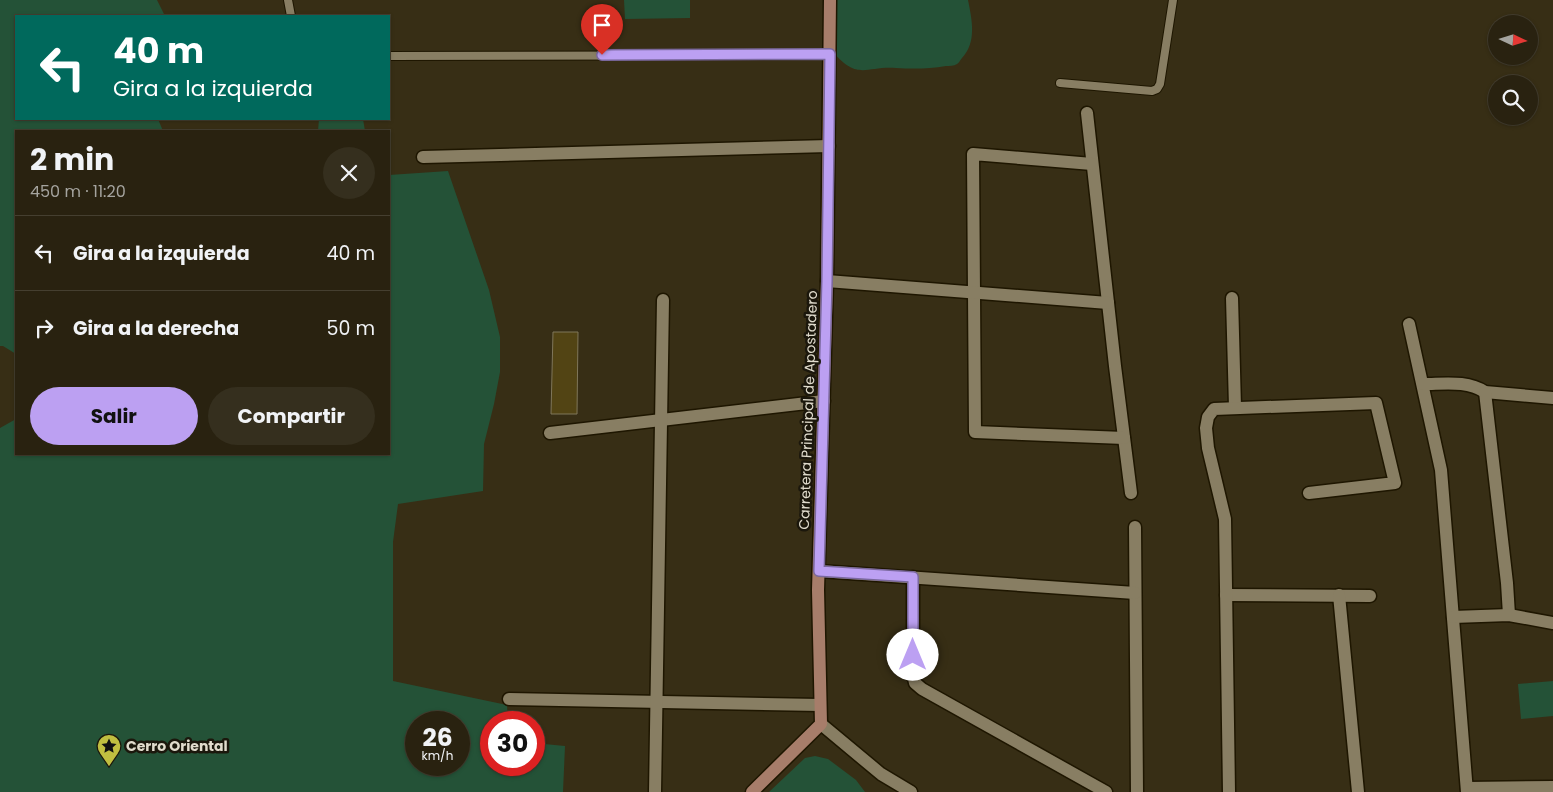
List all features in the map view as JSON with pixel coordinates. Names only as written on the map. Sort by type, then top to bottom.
[{"type":"street","name":"Carretera Principal de Apostadero","points":[[821,724],[819,571],[827,281],[830,0]]},
{"type":"street","points":[[1087,113],[1131,493]]},
{"type":"street","points":[[423,157],[829,146]]},
{"type":"street","points":[[1092,164],[973,154],[975,432],[1124,438]]},
{"type":"street","points":[[827,281],[1108,303]]},
{"type":"street","points":[[1232,298],[1235,407]]},
{"type":"street","points":[[655,792],[662,300]]},
{"type":"street","points":[[1409,324],[1441,470],[1467,790],[1553,787]]},
{"type":"street","points":[[1423,384],[1464,384],[1478,387],[1485,392],[1553,398]]},
{"type":"street","points":[[1485,392],[1509,615]]},
{"type":"street","points":[[550,433],[824,401]]},
{"type":"street","points":[[1229,792],[1225,519],[1208,448],[1206,428],[1208,417],[1214,409],[1376,402],[1395,483],[1309,494]]},
{"type":"street","points":[[1135,527],[1137,792]]},
{"type":"street","points":[[819,571],[1136,592]]},
{"type":"street","points":[[913,577],[913,674],[915,683],[930,694],[1106,792]]},
{"type":"street","points":[[1226,595],[1370,596]]},
{"type":"street","points":[[1339,595],[1358,792]]},
{"type":"street","points":[[1453,617],[1509,615],[1553,623]]},
{"type":"street","points":[[509,699],[820,705]]},
{"type":"street","points":[[752,792],[821,724],[881,774],[911,792]]},
{"type":"lane","points":[[288,0],[291,15]]},
{"type":"lane","points":[[1060,83],[1152,91],[1157,89],[1160,84],[1173,0]]},
{"type":"lane","points":[[390,56],[830,54]]},
{"type":"green space","points":[[0,0],[157,0],[164,15],[15,15],[15,120],[158,120],[163,130],[15,130],[15,353],[0,346]]},
{"type":"green space","points":[[624,0],[690,0],[690,18],[625,19]]},
{"type":"green space","points":[[836,0],[968,0],[972,31],[970,45],[967,52],[953,66],[856,69],[842,61],[833,52]]},
{"type":"green space","points":[[319,120],[363,120],[365,130],[318,130]]},
{"type":"green space","points":[[448,171],[489,290],[500,337],[500,372],[484,444],[483,491],[398,504],[393,542],[393,681],[507,705],[507,711],[480,711],[480,776],[545,776],[545,744],[565,746],[563,792],[0,792],[0,428],[15,420],[15,455],[390,455],[390,175]]},
{"type":"green space","points":[[1553,681],[1553,716],[1521,719],[1518,684]]},
{"type":"green space","points":[[815,756],[828,759],[856,780],[865,792],[769,792],[805,758]]},
{"type":"building","points":[[553,332],[578,332],[577,414],[551,414]]},
{"type":"place","name":"Cerro Oriental","points":[[109,767]]},
{"type":"route","points":[[602,55],[830,54],[827,281],[819,571],[913,577],[913,655]]}]
